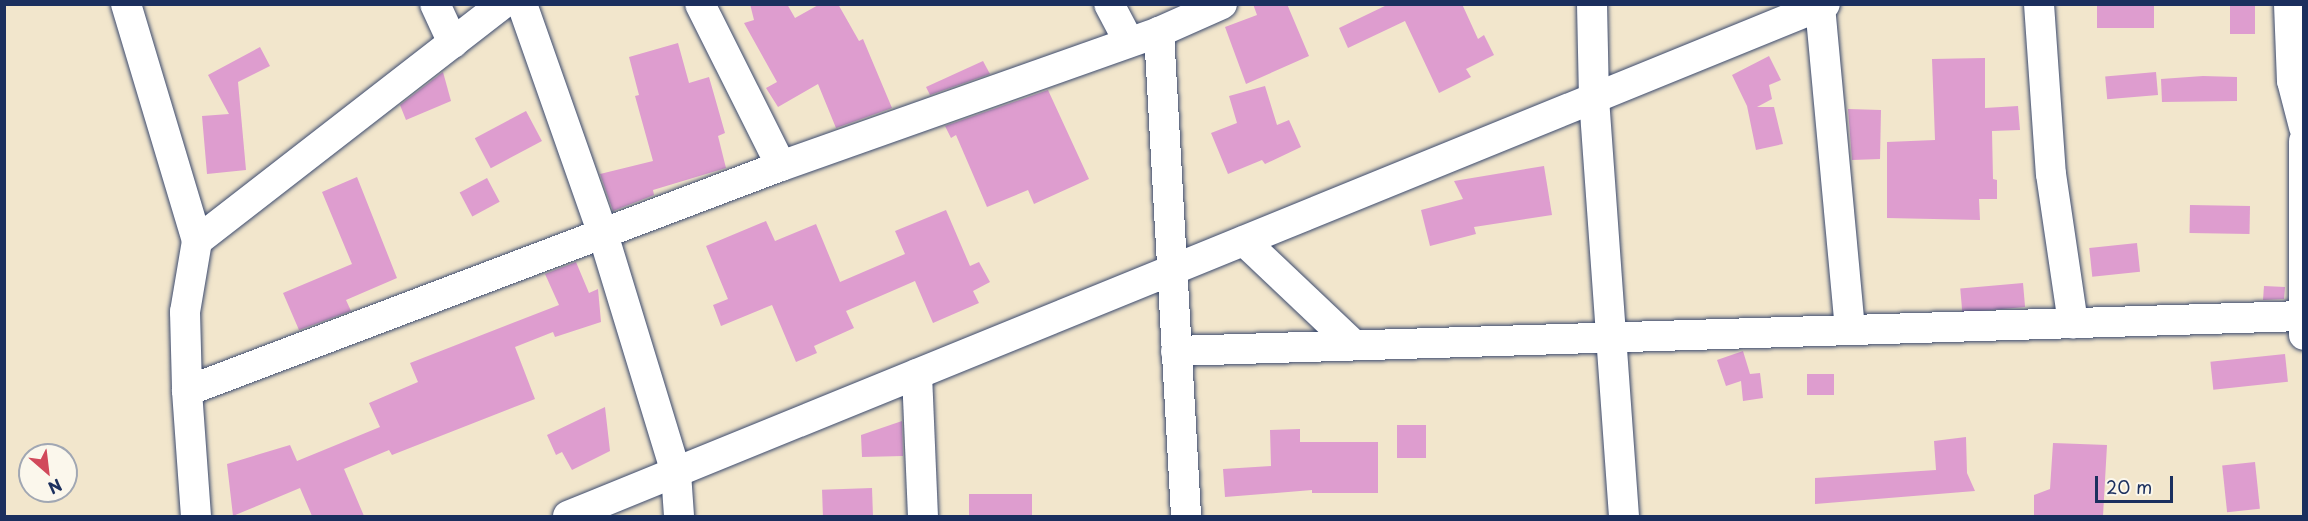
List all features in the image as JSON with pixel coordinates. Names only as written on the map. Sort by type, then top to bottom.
[{"type":"street","points":[[126,4],[197,241],[185,312],[187,391],[196,516]]},
{"type":"street","points":[[435,4],[453,43]]},
{"type":"street","points":[[197,241],[502,4]]},
{"type":"street","points":[[522,4],[603,234],[676,473],[679,516]]},
{"type":"street","points":[[700,4],[781,166]]},
{"type":"street","points":[[1109,4],[1129,42]]},
{"type":"street","points":[[187,391],[781,166],[1159,32],[1222,4]]},
{"type":"street","points":[[1592,4],[1594,98],[1624,485],[1624,516]]},
{"type":"street","points":[[2039,4],[2051,174],[2073,323]]},
{"type":"street","points":[[2289,4],[2292,81],[2304,127]]},
{"type":"street","points":[[568,516],[1822,5],[1850,330]]},
{"type":"street","points":[[1159,32],[1186,516]]},
{"type":"street","points":[[2304,141],[2304,335]]},
{"type":"street","points":[[1244,241],[1354,345]]},
{"type":"street","points":[[1176,351],[2303,316]]},
{"type":"street","points":[[917,374],[923,516]]},
{"type":"building","points":[[750,4],[787,4],[795,18],[820,4],[838,4],[859,41],[863,39],[892,108],[836,128],[818,84],[778,107],[766,88],[777,82],[744,23],[754,20]]},
{"type":"building","points":[[1253,4],[1287,4],[1309,56],[1246,84],[1225,27],[1257,15]]},
{"type":"building","points":[[1389,4],[1462,4],[1478,39],[1484,35],[1494,55],[1466,69],[1471,77],[1439,93],[1405,21],[1348,48],[1339,28]]},
{"type":"building","points":[[2097,4],[2154,4],[2154,28],[2097,28]]},
{"type":"building","points":[[2230,4],[2255,4],[2255,34],[2230,34]]},
{"type":"building","points":[[678,43],[689,83],[709,77],[725,133],[718,136],[726,168],[653,190],[654,195],[613,211],[600,174],[653,161],[635,96],[639,95],[629,57]]},
{"type":"building","points":[[260,47],[270,66],[238,82],[246,170],[207,174],[202,116],[229,114],[208,75]]},
{"type":"building","points":[[1769,56],[1781,80],[1769,85],[1772,99],[1757,107],[1774,107],[1783,144],[1756,150],[1747,106],[1732,75]]},
{"type":"building","points":[[1985,58],[1985,108],[2018,106],[2020,130],[1992,131],[1993,179],[1997,180],[1997,199],[1979,199],[1980,220],[1887,218],[1887,142],[1935,140],[1932,59]]},
{"type":"building","points":[[983,61],[990,74],[930,95],[926,87]]},
{"type":"building","points":[[443,72],[451,101],[406,120],[400,105]]},
{"type":"building","points":[[2156,72],[2158,95],[2107,99],[2105,76]]},
{"type":"building","points":[[2203,76],[2237,77],[2237,101],[2162,102],[2161,79]]},
{"type":"building","points":[[1265,86],[1277,125],[1289,120],[1301,147],[1265,164],[1262,160],[1228,174],[1211,133],[1237,123],[1229,96]]},
{"type":"building","points":[[1048,90],[1089,179],[1034,204],[1028,190],[987,207],[956,135],[951,138],[945,126]]},
{"type":"building","points":[[1848,109],[1881,110],[1880,159],[1852,160]]},
{"type":"building","points":[[526,111],[542,141],[491,168],[475,138]]},
{"type":"building","points":[[1544,166],[1552,215],[1474,227],[1476,234],[1430,246],[1421,210],[1463,199],[1454,181]]},
{"type":"building","points":[[357,177],[397,278],[346,300],[351,311],[299,330],[283,293],[352,264],[322,192]]},
{"type":"building","points":[[487,178],[500,202],[472,216],[460,193]]},
{"type":"building","points":[[2190,205],[2250,206],[2250,234],[2190,233]]},
{"type":"building","points":[[946,210],[970,266],[979,262],[990,282],[973,291],[979,303],[933,323],[915,281],[846,311],[854,328],[814,346],[817,353],[796,362],[772,305],[721,326],[713,305],[728,299],[706,246],[766,221],[775,241],[816,224],[840,282],[905,254],[895,231]]},
{"type":"building","points":[[2137,243],[2140,272],[2092,277],[2089,248]]},
{"type":"building","points":[[576,262],[589,293],[598,289],[601,322],[555,337],[553,332],[515,347],[535,399],[392,455],[389,450],[344,469],[364,516],[312,516],[300,488],[233,516],[227,464],[290,445],[297,461],[380,427],[369,403],[418,382],[410,363],[559,305],[545,274]]},
{"type":"building","points":[[2023,283],[2025,307],[1962,312],[1960,288]]},
{"type":"building","points":[[2264,286],[2285,287],[2284,299],[2263,300]]},
{"type":"building","points":[[1743,351],[1750,374],[1760,373],[1763,398],[1743,401],[1741,381],[1726,386],[1717,360]]},
{"type":"building","points":[[2285,354],[2288,382],[2213,390],[2210,362]]},
{"type":"building","points":[[1807,374],[1834,374],[1834,395],[1807,395]]},
{"type":"building","points":[[605,407],[610,451],[572,470],[562,452],[556,455],[547,435]]},
{"type":"building","points":[[902,421],[903,456],[862,457],[861,435]]},
{"type":"building","points":[[1397,425],[1426,425],[1426,458],[1397,458]]},
{"type":"building","points":[[1300,429],[1300,442],[1378,442],[1378,493],[1312,493],[1312,490],[1225,497],[1223,469],[1271,466],[1270,430]]},
{"type":"building","points":[[1966,437],[1967,473],[1975,491],[1815,504],[1815,478],[1936,470],[1934,441]]},
{"type":"building","points":[[2053,443],[2107,445],[2103,516],[2034,516],[2034,495],[2050,489]]},
{"type":"building","points":[[2255,462],[2260,509],[2227,512],[2222,465]]},
{"type":"building","points":[[872,488],[873,516],[823,516],[822,490]]},
{"type":"building","points":[[969,494],[1032,494],[1032,516],[969,516]]}]
